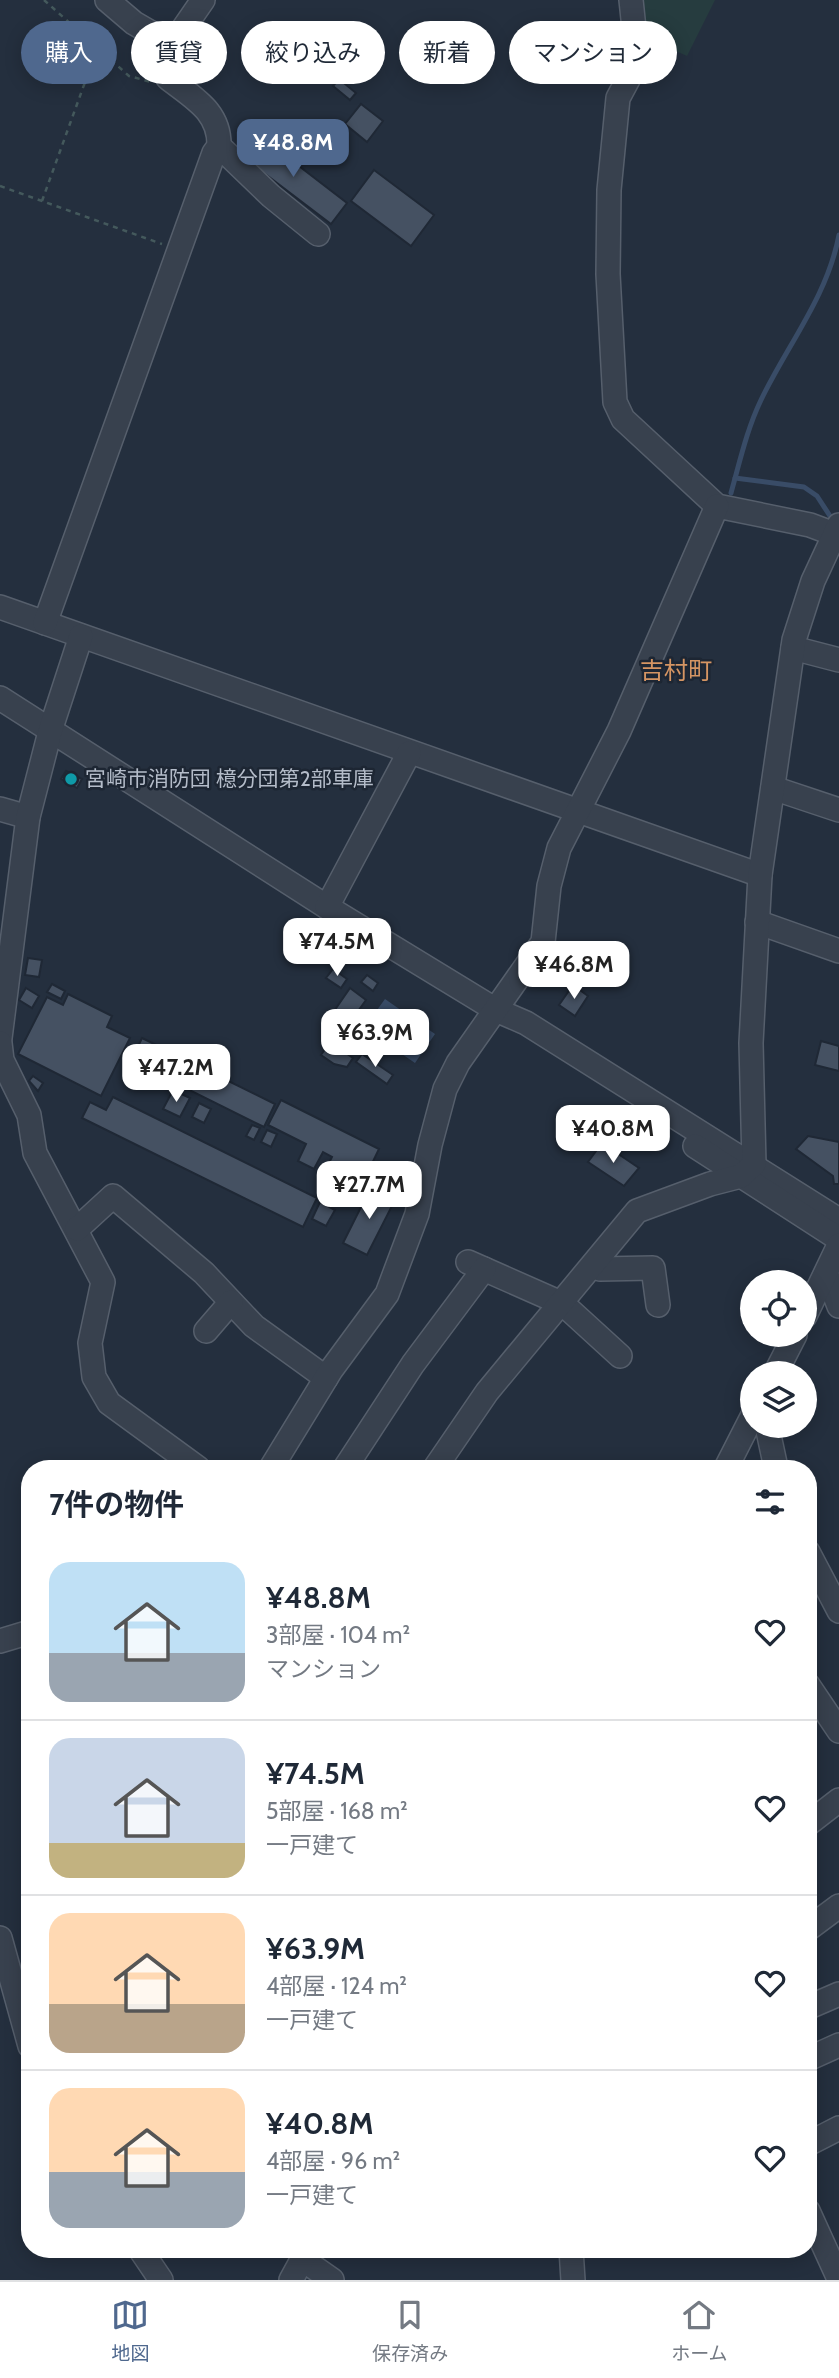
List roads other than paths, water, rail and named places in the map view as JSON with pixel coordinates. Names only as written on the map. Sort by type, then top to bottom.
[{"type":"street","points":[[107,0],[132,21]]},
{"type":"street","points":[[189,21],[203,0]]},
{"type":"street","points":[[631,0],[635,38],[633,70],[618,98],[609,190],[613,389],[623,419],[717,506],[836,530],[813,581],[793,648],[760,875],[751,1042],[748,1170]]},
{"type":"street","points":[[45,623],[177,249],[219,146],[219,128],[207,110],[175,84]]},
{"type":"street","points":[[219,146],[271,197],[317,234]]},
{"type":"street","points":[[276,1460],[327,1378],[387,1294],[418,1214],[429,1145],[445,1088],[543,942],[553,864],[619,731],[717,506]]},
{"type":"street","points":[[0,607],[760,875]]},
{"type":"street","points":[[81,636],[51,728],[28,817],[0,1046],[2,1060],[29,1115],[36,1153],[103,1282],[90,1343],[94,1377],[109,1403],[187,1460]]},
{"type":"street","points":[[793,648],[839,660]]},
{"type":"street","points":[[0,698],[51,728],[327,907],[495,1010],[518,1031],[748,1170],[810,1201],[839,1220]]},
{"type":"street","points":[[327,907],[409,753]]},
{"type":"street","points":[[773,788],[839,810]]},
{"type":"street","points":[[0,809],[28,817]]},
{"type":"street","points":[[757,922],[839,951]]},
{"type":"street","points":[[748,1170],[839,1239]]},
{"type":"street","points":[[440,1460],[487,1392],[638,1211],[748,1170]]},
{"type":"street","points":[[77,1228],[113,1195],[204,1273],[254,1326],[327,1378]]},
{"type":"street","points":[[810,1201],[839,1202]]},
{"type":"street","points":[[817,1294],[839,1245]]},
{"type":"street","points":[[350,1460],[476,1265],[563,1304],[620,1356]]},
{"type":"street","points":[[594,1266],[600,1269],[653,1268],[659,1304]]},
{"type":"street","points":[[827,1275],[839,1306]]},
{"type":"street","points":[[206,1331],[231,1302]]},
{"type":"street","points":[[730,1460],[741,1438]]},
{"type":"street","points":[[770,1438],[774,1460]]},
{"type":"street","points":[[817,1569],[839,1611]]},
{"type":"street","points":[[0,1642],[21,1635]]},
{"type":"street","points":[[817,1698],[839,1731]]},
{"type":"street","points":[[817,1817],[839,1800]]},
{"type":"street","points":[[817,1922],[839,1906]]},
{"type":"street","points":[[0,1938],[21,2014]]},
{"type":"street","points":[[817,2004],[839,1994]]},
{"type":"street","points":[[817,2055],[839,2045]]},
{"type":"street","points":[[817,2139],[839,2128]]},
{"type":"street","points":[[817,2231],[839,2279]]},
{"type":"street","points":[[146,2258],[161,2280]]},
{"type":"street","points":[[291,2280],[303,2258]]},
{"type":"street","points":[[309,2258],[332,2280]]},
{"type":"street","points":[[572,2258],[573,2280]]},
{"type":"water","points":[[385,999],[435,1034],[415,1063],[364,1028]]},
{"type":"waterway","points":[[731,493],[756,411],[826,279],[839,235]]},
{"type":"waterway","points":[[735,478],[804,487],[817,496],[830,516]]},
{"type":"place","name":"宮崎市消防団 檍分団第2部車庫","points":[[71,779]]},
{"type":"district","name":"吉村町","points":[[676,671]]}]
